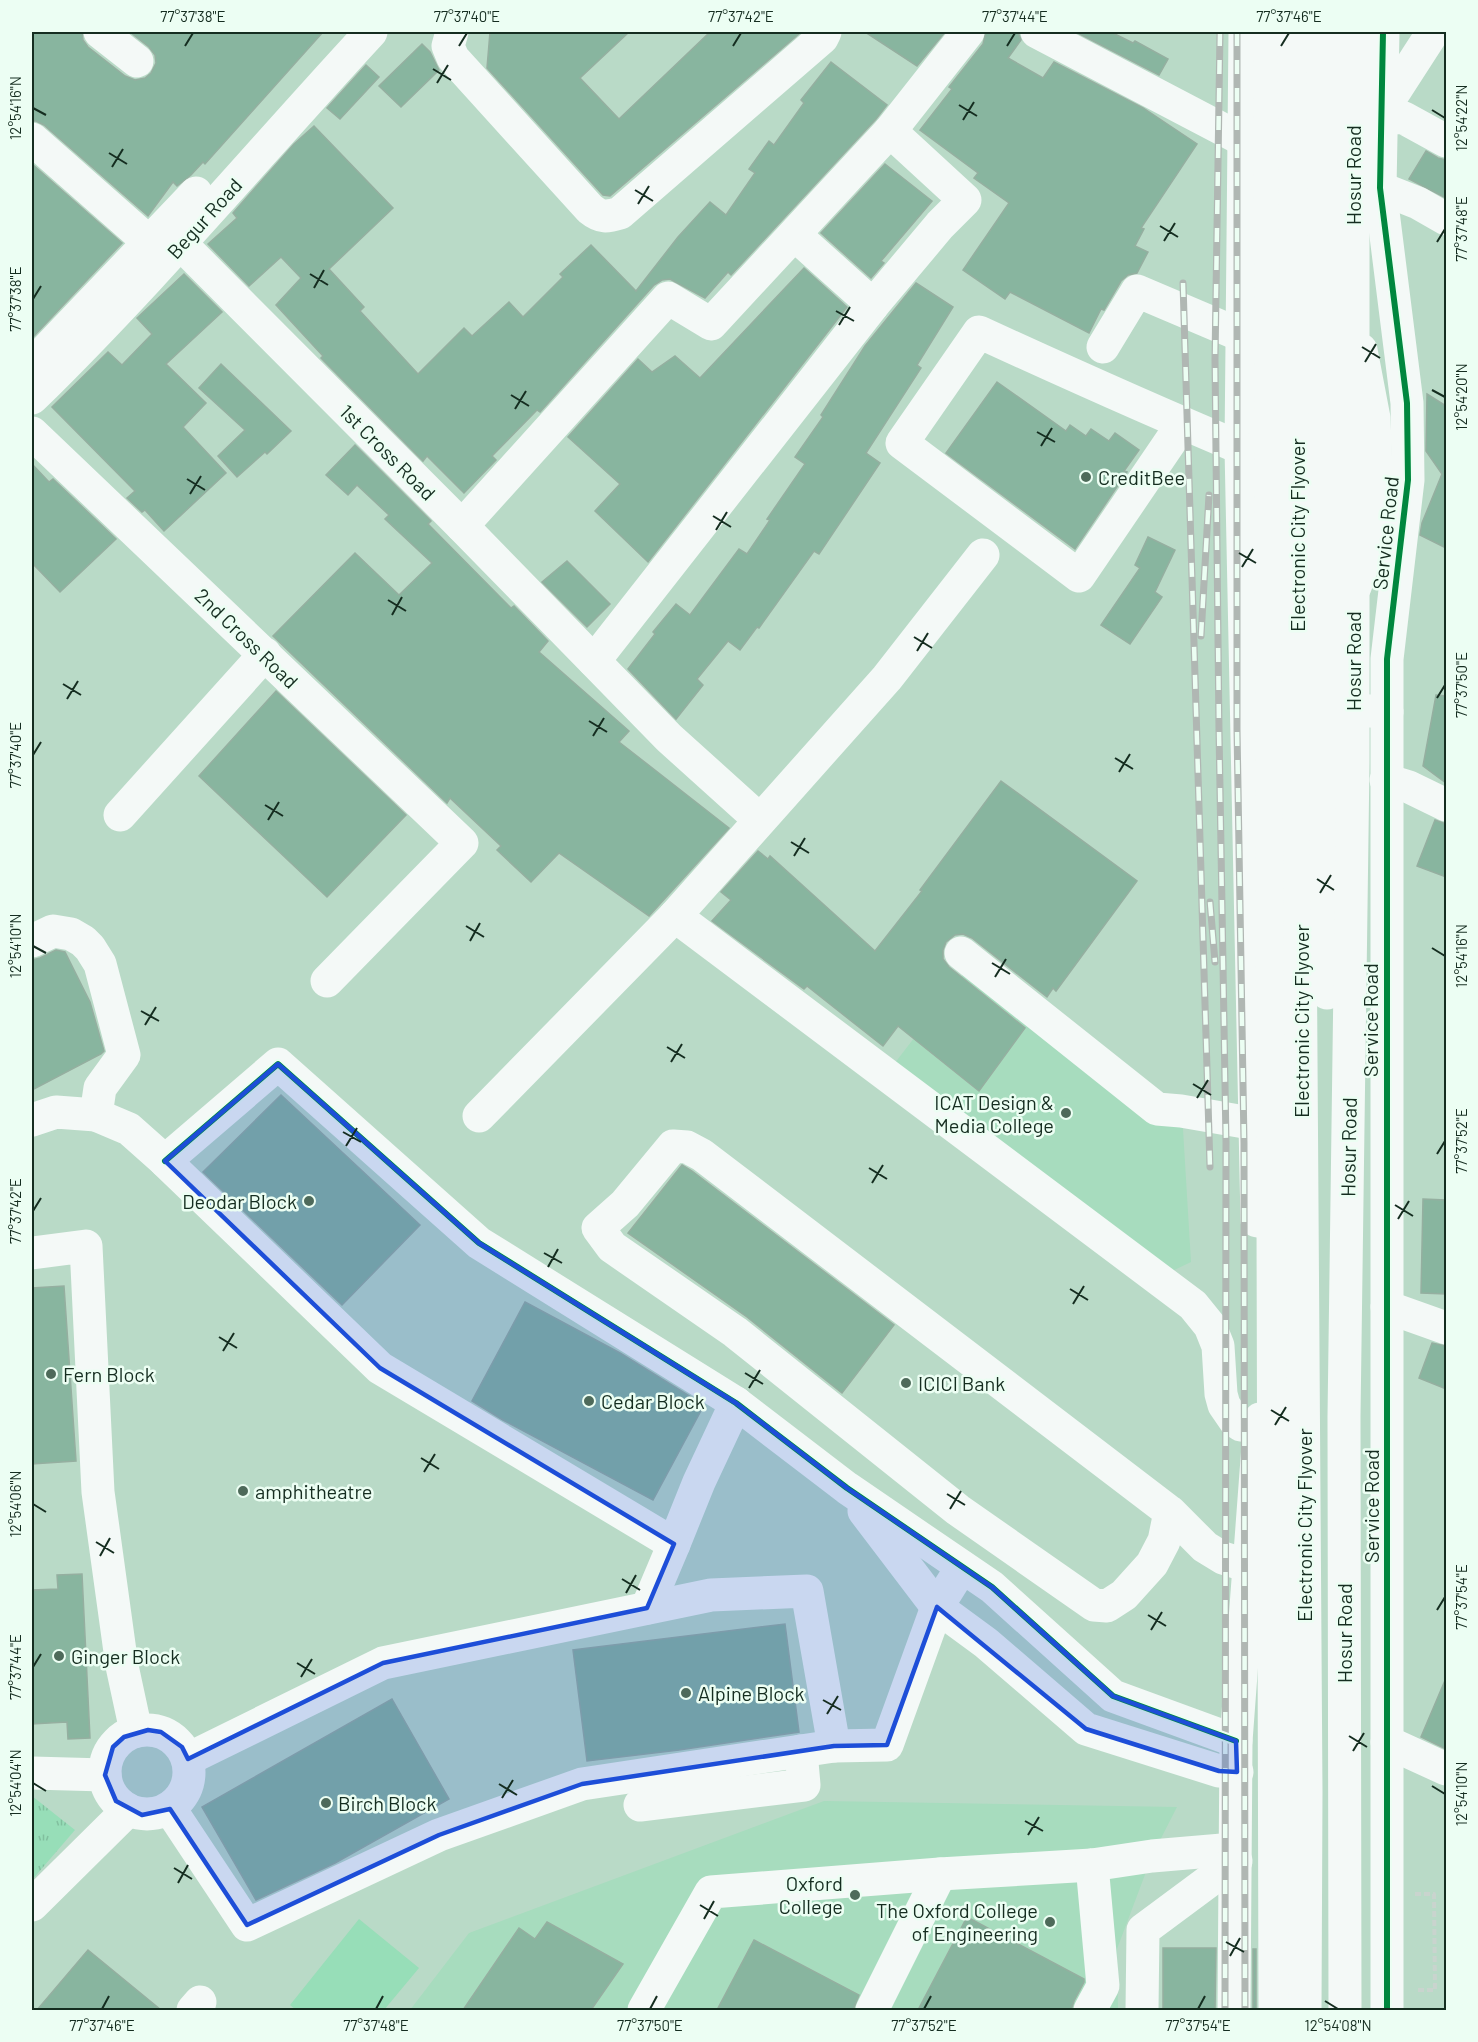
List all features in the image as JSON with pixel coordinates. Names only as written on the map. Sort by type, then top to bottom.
[{"type":"main road","points":[[100,32],[137,61]]},
{"type":"main road","name":"Begur Road","points":[[32,398],[91,341],[165,244],[342,32]]},
{"type":"main road","name":"Begur Road","points":[[32,365],[165,244],[371,32]]},
{"type":"main road","points":[[452,32],[448,46],[453,58],[590,209],[598,216],[608,217],[620,213],[822,38],[825,32]]},
{"type":"main road","points":[[462,526],[668,298],[711,324],[890,131],[968,32]]},
{"type":"main road","points":[[1037,32],[1245,141]]},
{"type":"main road","points":[[1234,2010],[1236,1757],[1248,1566],[1260,1428],[1256,1124],[1241,448],[1245,32]]},
{"type":"main road","points":[[1270,32],[1275,2010]]},
{"type":"main road","name":"Electronic City Flyover","points":[[1294,32],[1306,1792],[1305,2010]]},
{"type":"main road","name":"Electronic City Flyover","points":[[1323,32],[1330,2010]]},
{"type":"main road","name":"Hosur Road","points":[[1345,2010],[1344,1416],[1353,710],[1353,32]]},
{"type":"main road","name":"Service Road","points":[[1383,32],[1380,188],[1407,403],[1408,480],[1387,659],[1387,2010]]},
{"type":"main road","points":[[1433,32],[1382,114],[1404,118],[1446,141]]},
{"type":"main road","points":[[594,661],[873,305],[940,225],[965,200],[890,131]]},
{"type":"main road","name":"1st Cross Road","points":[[32,139],[165,244],[462,526],[669,738],[760,820]]},
{"type":"main road","points":[[1380,188],[1418,203],[1446,219]]},
{"type":"main road","points":[[795,235],[873,305]]},
{"type":"main road","points":[[1103,347],[1137,291],[1243,336]]},
{"type":"main road","points":[[1183,423],[1079,576],[902,443],[979,332],[1241,448]]},
{"type":"main road","name":"2nd Cross Road","points":[[32,433],[462,843],[327,981]]},
{"type":"main road","points":[[479,1116],[675,916],[887,678],[983,555]]},
{"type":"main road","points":[[120,814],[264,654]]},
{"type":"main road","points":[[1353,710],[1387,712]]},
{"type":"main road","points":[[1386,780],[1409,787],[1446,805]]},
{"type":"main road","points":[[675,916],[1193,1305],[1210,1326],[1218,1346],[1221,1394],[1224,1405],[1235,1421],[1241,1425],[1260,1428]]},
{"type":"main road","points":[[32,941],[53,931],[71,934],[83,941],[100,964],[124,1055],[100,1088],[96,1115]]},
{"type":"main road","points":[[961,953],[1156,1109],[1256,1124]]},
{"type":"main road","points":[[165,1161],[278,1064],[479,1243],[736,1403],[847,1488],[992,1587],[1113,1696],[1236,1757]]},
{"type":"main road","points":[[32,1120],[56,1112],[96,1115],[129,1129],[380,1368],[674,1544]]},
{"type":"main road","points":[[1170,1512],[1164,1541],[1152,1564],[1124,1595],[1107,1605],[1094,1605],[958,1510],[735,1332],[612,1247],[598,1228],[625,1204],[673,1146],[687,1147],[702,1155],[1170,1512],[1205,1547],[1223,1558],[1248,1566]]},
{"type":"main road","points":[[32,1253],[86,1246],[98,1492],[122,1666],[136,1731]]},
{"type":"main road","points":[[1388,1307],[1446,1328]]},
{"type":"main road","points":[[647,1608],[699,1482],[736,1403]]},
{"type":"main road","points":[[847,1488],[937,1607],[986,1643],[1094,1732],[1219,1772],[1236,1757]]},
{"type":"main road","points":[[170,1809],[247,1925],[439,1835],[582,1784],[834,1746],[888,1745],[937,1607],[962,1567]]},
{"type":"main road","points":[[188,1759],[382,1663],[711,1595],[807,1591],[834,1746]]},
{"type":"main road","points":[[136,1731],[161,1732],[173,1738],[182,1747],[188,1759],[190,1772],[188,1786],[181,1799],[170,1809],[156,1814],[142,1815],[128,1810],[116,1801],[108,1789],[105,1775],[107,1760],[113,1747],[124,1737],[136,1731]]},
{"type":"main road","points":[[1387,1742],[1446,1769]]},
{"type":"main road","points":[[640,1805],[804,1785],[801,1751]]},
{"type":"main road","points":[[1274,1759],[1345,1760]]},
{"type":"main road","points":[[32,1773],[105,1775]]},
{"type":"main road","points":[[32,1905],[128,1810]]},
{"type":"main road","points":[[644,2010],[711,1892],[1092,1865],[1152,1856],[1235,1855]]},
{"type":"main road","points":[[1142,2010],[1143,1930],[1235,1855]]},
{"type":"main road","points":[[1090,2010],[1103,1986],[1092,1865]]},
{"type":"main road","points":[[872,2010],[940,1874]]},
{"type":"path","points":[[1434,1893],[1435,1990]]},
{"type":"highlighted area","points":[[278,1064],[479,1243],[736,1403],[847,1488],[992,1587],[1113,1696],[1236,1741],[1237,1772],[1219,1771],[1086,1729],[937,1607],[887,1745],[834,1746],[582,1784],[439,1835],[247,1925],[170,1809],[142,1815],[116,1801],[105,1775],[113,1747],[124,1737],[148,1730],[161,1732],[182,1747],[188,1759],[383,1663],[647,1608],[674,1544],[380,1368],[165,1161]]},
{"type":"shaded area","name":"ICAT Design & Media College","points":[[978,955],[1156,1095],[1179,1097],[1191,1262],[1166,1274],[891,1068]]},
{"type":"shaded area","name":"Oxford College","points":[[824,1801],[1177,1807],[1152,1856],[1117,1949],[1118,2010],[410,2010],[469,1933]]},
{"type":"green space","points":[[32,1796],[75,1830],[32,1880]]},
{"type":"green space","points":[[359,1919],[419,1968],[384,2010],[296,2010],[290,2005]]},
{"type":"building","points":[[32,32],[82,32],[83,40],[88,47],[125,76],[135,80],[145,78],[151,73],[156,63],[155,55],[149,47],[130,32],[323,32],[205,164],[203,162],[177,186],[173,182],[148,216],[44,125],[32,121]]},
{"type":"building","points":[[490,32],[629,32],[580,78],[619,119],[710,32],[801,32],[610,196],[603,195],[487,68]]},
{"type":"building","points":[[865,32],[945,32],[917,66]]},
{"type":"building","points":[[986,32],[1018,32],[1021,40],[1008,58],[1043,78],[1054,62],[1143,108],[1197,144],[1141,228],[1144,229],[1135,246],[1148,252],[1137,273],[1128,275],[1121,281],[1104,310],[1101,309],[1089,333],[1010,292],[1005,299],[963,270],[1009,203],[974,178],[978,173],[920,130],[952,89],[949,87],[983,44]]},
{"type":"building","points":[[1076,32],[1111,32],[1133,43],[1135,41],[1168,59],[1159,75]]},
{"type":"building","points":[[422,44],[430,52],[439,70],[401,107],[379,86]]},
{"type":"building","points":[[831,62],[887,105],[876,119],[731,275],[728,272],[705,298],[670,279],[662,280],[654,285],[540,412],[537,410],[492,456],[496,460],[464,493],[427,456],[423,461],[321,358],[323,356],[276,305],[301,278],[281,257],[249,286],[208,244],[237,218],[233,213],[294,144],[314,126],[393,208],[329,269],[364,307],[360,311],[418,374],[464,328],[472,336],[509,302],[523,317],[563,277],[560,274],[591,245],[636,291],[678,237],[710,202],[726,215],[755,173],[749,169],[769,141],[774,145],[804,103],[801,100]]},
{"type":"building","points":[[366,65],[379,77],[340,119],[327,108]]},
{"type":"building","points":[[1426,151],[1446,160],[1446,198],[1409,179]]},
{"type":"building","points":[[32,164],[122,243],[32,338]]},
{"type":"building","points":[[885,164],[932,201],[881,261],[884,263],[871,278],[821,233]]},
{"type":"building","points":[[804,268],[847,307],[648,562],[595,511],[620,484],[568,437],[638,359],[652,372],[675,356],[700,378]]},
{"type":"building","points":[[184,274],[222,312],[166,364],[206,403],[183,427],[226,473],[164,531],[145,510],[142,512],[127,498],[135,491],[52,407],[108,352],[122,365],[152,334],[137,318]]},
{"type":"building","points":[[916,283],[953,307],[917,365],[921,368],[866,453],[880,463],[819,554],[814,551],[759,628],[757,627],[740,650],[728,641],[697,679],[703,685],[676,719],[628,669],[655,634],[653,632],[676,604],[690,615],[739,549],[747,554],[770,520],[767,519],[805,464],[795,457],[823,417],[821,415],[865,346]]},
{"type":"building","points":[[221,364],[291,431],[267,454],[265,452],[237,477],[218,456],[245,430],[199,388]]},
{"type":"building","points":[[997,382],[1066,431],[1070,425],[1086,436],[1091,429],[1109,441],[1115,433],[1139,450],[1124,471],[1127,472],[1075,549],[946,453]]},
{"type":"building","points":[[1427,394],[1446,406],[1446,548],[1420,535],[1422,523],[1442,474],[1426,451]]},
{"type":"building","points":[[355,445],[431,521],[428,524],[511,608],[514,606],[548,641],[539,652],[629,731],[619,742],[729,828],[649,916],[559,853],[531,882],[497,850],[501,846],[450,798],[447,803],[273,636],[355,553],[399,595],[432,563],[385,519],[389,515],[357,485],[348,495],[326,475]]},
{"type":"building","points":[[32,464],[49,482],[53,479],[116,539],[60,592],[32,563]]},
{"type":"building","points":[[1148,537],[1175,550],[1155,592],[1162,597],[1130,644],[1101,625],[1140,568],[1135,565]]},
{"type":"building","points":[[567,561],[610,604],[587,627],[542,582]]},
{"type":"building","points":[[276,691],[406,815],[327,897],[199,776]]},
{"type":"building","points":[[1436,695],[1446,696],[1446,783],[1423,766]]},
{"type":"building","points":[[1001,781],[1137,881],[1056,991],[1053,988],[1047,997],[972,938],[963,934],[955,935],[946,942],[943,959],[949,967],[1025,1028],[979,1091],[898,1026],[883,1046],[807,986],[804,989],[712,921],[731,900],[721,892],[758,851],[768,859],[770,856],[875,951],[922,891],[920,890]]},
{"type":"building","points":[[1435,820],[1446,824],[1446,877],[1417,866]]},
{"type":"building","points":[[56,950],[65,952],[90,1002],[104,1051],[32,1090],[32,960]]},
{"type":"building","name":"Deodar Block","points":[[281,1095],[420,1225],[342,1305],[203,1172]]},
{"type":"building","points":[[682,1165],[894,1325],[842,1393],[747,1317],[628,1233]]},
{"type":"building","points":[[1423,1199],[1446,1200],[1446,1294],[1421,1293]]},
{"type":"building","name":"Fern Block","points":[[64,1286],[76,1461],[32,1464],[32,1288]]},
{"type":"building","name":"Cedar Block","points":[[525,1302],[620,1353],[704,1405],[653,1500],[472,1401]]},
{"type":"building","points":[[1432,1343],[1446,1346],[1446,1389],[1419,1378]]},
{"type":"building","name":"Ginger Block","points":[[82,1574],[90,1738],[68,1739],[67,1722],[32,1724],[32,1590],[58,1589],[57,1575]]},
{"type":"building","name":"Alpine Block","points":[[785,1624],[799,1732],[587,1761],[573,1650]]},
{"type":"building","points":[[1446,1678],[1446,1749],[1421,1737]]},
{"type":"building","name":"Birch Block","points":[[392,1699],[449,1799],[335,1863],[256,1900],[202,1807]]},
{"type":"building","points":[[967,1917],[1084,1979],[1071,2010],[918,2010]]},
{"type":"building","points":[[547,1922],[623,1964],[591,2010],[463,2010],[519,1928],[535,1939]]},
{"type":"building","points":[[754,1940],[859,1995],[853,2010],[717,2010]]},
{"type":"building","points":[[1163,1948],[1216,1948],[1215,2010],[1163,2010]]},
{"type":"building","points":[[1253,1949],[1256,1949],[1256,2010],[1253,2010]]},
{"type":"building","points":[[88,1950],[161,2010],[37,2010]]},
{"type":"railway","points":[[1220,32],[1215,360],[1226,1142],[1225,2010]]},
{"type":"railway","points":[[1237,32],[1237,729],[1244,1143],[1245,2010]]},
{"type":"railway","points":[[1183,283],[1210,1167]]},
{"type":"railway","points":[[1201,636],[1209,495]]},
{"type":"railway","points":[[1210,902],[1215,962]]},
{"type":"cycle path","points":[[1383,32],[1380,188],[1407,403],[1408,480],[1387,659],[1387,2010]]},
{"type":"cycle path","points":[[165,1161],[278,1064],[479,1243],[736,1403],[847,1488],[992,1587],[1113,1696],[1236,1741]]},
{"type":"place","name":"CreditBee","points":[[1086,477]]},
{"type":"place","name":"ICAT Design & Media College","points":[[1066,1113]]},
{"type":"place","name":"Deodar Block","points":[[309,1201]]},
{"type":"place","name":"Fern Block","points":[[51,1374]]},
{"type":"place","name":"ICICI Bank","points":[[906,1383]]},
{"type":"place","name":"Cedar Block","points":[[589,1401]]},
{"type":"place","name":"amphitheatre","points":[[243,1491]]},
{"type":"place","name":"Ginger Block","points":[[59,1656]]},
{"type":"place","name":"Alpine Block","points":[[686,1693]]},
{"type":"place","name":"Birch Block","points":[[326,1803]]},
{"type":"place","name":"Oxford College","points":[[855,1895]]},
{"type":"place","name":"The Oxford College of Engineering","points":[[1050,1922]]}]
